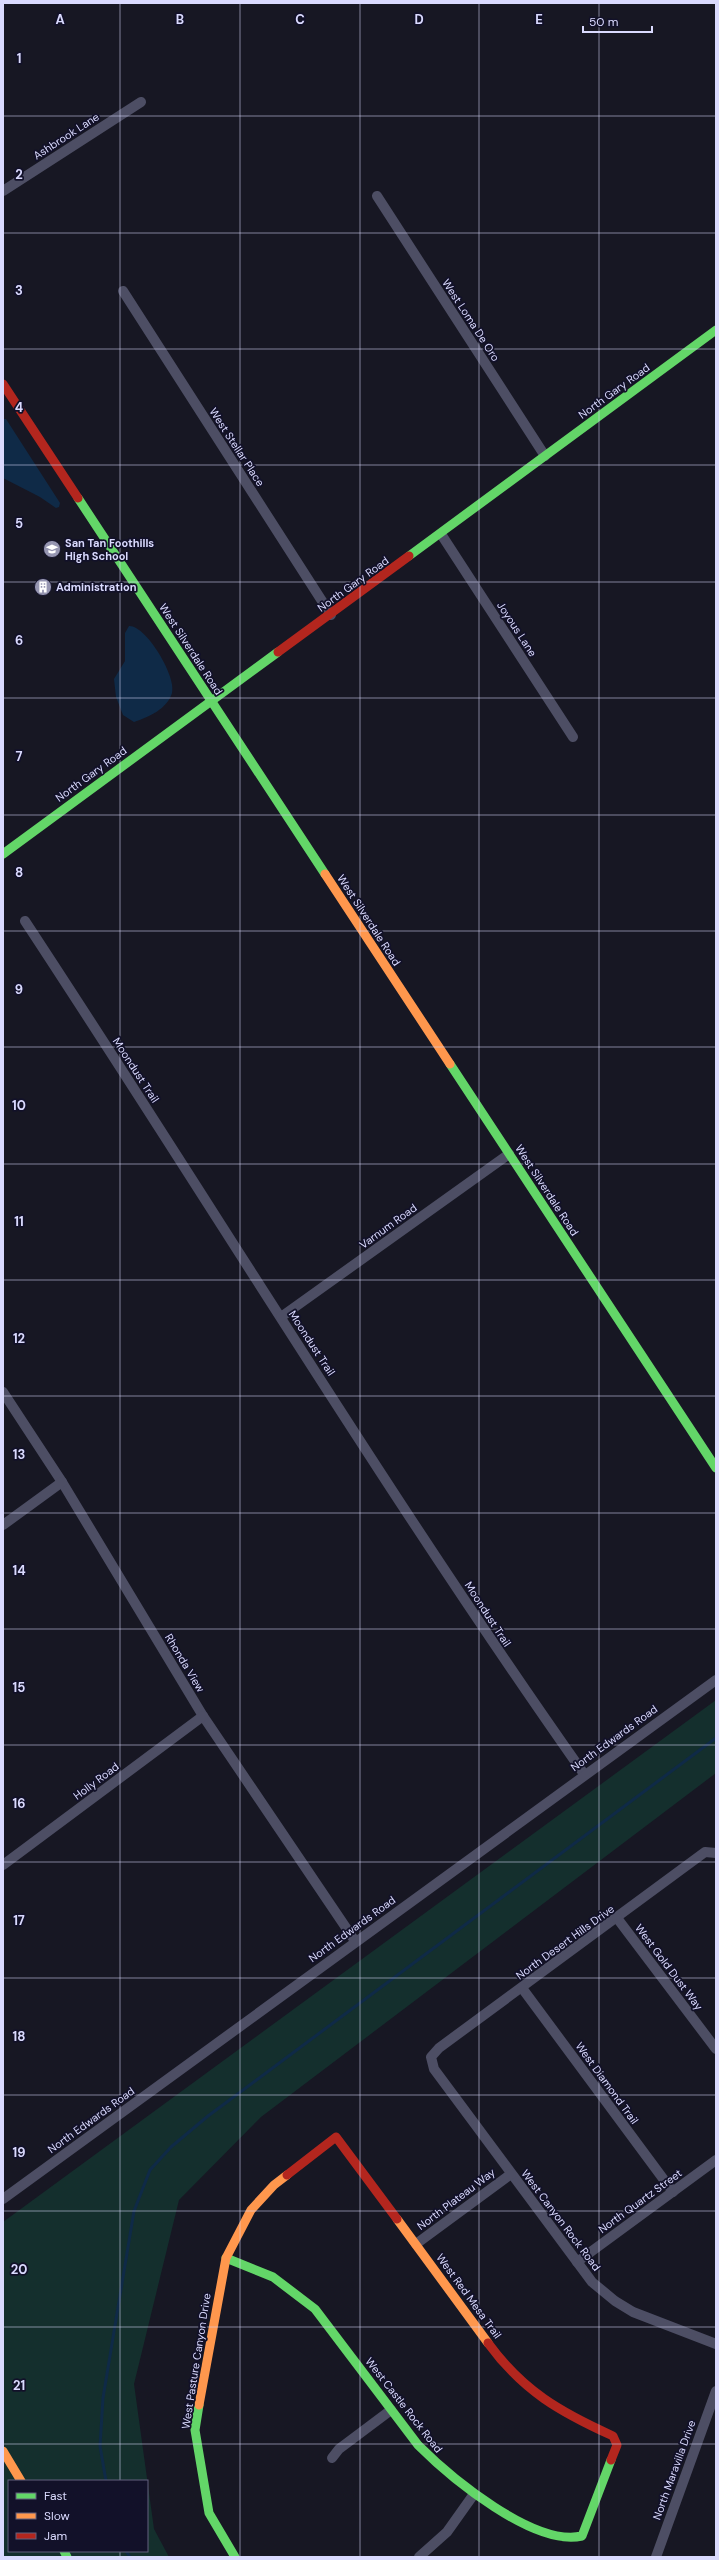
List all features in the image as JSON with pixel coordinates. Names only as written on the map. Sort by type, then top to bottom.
[{"type":"street","name":"Ashbrook Lane","points":[[3,191],[141,102]]},
{"type":"street","name":"West Loma De Oro","points":[[376,196],[545,456]]},
{"type":"street","name":"West Stellar Place","points":[[123,291],[331,615]]},
{"type":"street","name":"North Gary Road","points":[[3,854],[331,615],[716,330]]},
{"type":"street","name":"West Silverdale Road","points":[[3,384],[716,1468]]},
{"type":"street","name":"Joyous Lane","points":[[441,534],[573,737]]},
{"type":"street","name":"Moondust Trail","points":[[25,921],[499,1653],[584,1774]]},
{"type":"street","name":"Varnum Road","points":[[281,1317],[509,1154]]},
{"type":"street","name":"Rhonda View","points":[[3,1392],[62,1482],[203,1716],[355,1941]]},
{"type":"street","points":[[3,1524],[62,1482]]},
{"type":"street","name":"North Edwards Road","points":[[3,2199],[584,1774],[716,1680]]},
{"type":"street","name":"Holly Road","points":[[3,1865],[203,1716]]},
{"type":"street","name":"North Desert Hills Drive","points":[[431,2057],[439,2048],[705,1852],[715,1852]]},
{"type":"street","name":"West Gold Dust Way","points":[[617,1918],[716,2049]]},
{"type":"street","name":"West Diamond Trail","points":[[522,1988],[673,2192]]},
{"type":"street","name":"West Canyon Rock Road","points":[[431,2057],[434,2069],[592,2282],[615,2301],[633,2312],[716,2344]]},
{"type":"street","name":"West Red Mesa Trail","points":[[336,2137],[495,2352],[527,2387],[568,2416],[613,2436],[617,2445],[582,2536]]},
{"type":"street","name":"West Pasture Canyon Drive","points":[[235,2557],[210,2513],[195,2430],[226,2258],[251,2210],[274,2185],[336,2137]]},
{"type":"street","name":"North Quartz Street","points":[[577,2262],[716,2160]]},
{"type":"street","name":"North Plateau Way","points":[[416,2244],[511,2174]]},
{"type":"street","name":"West Castle Rock Road","points":[[226,2258],[273,2278],[315,2308],[391,2410],[435,2462],[474,2494],[544,2534],[568,2539],[582,2536]]},
{"type":"street","name":"North Maravilla Drive","points":[[656,2557],[716,2391]]},
{"type":"street","points":[[332,2458],[339,2449],[391,2410]]},
{"type":"street","points":[[3,2451],[20,2480]]},
{"type":"street","points":[[419,2557],[447,2532],[474,2494]]},
{"type":"green space","points":[[716,1700],[716,1773],[261,2117],[179,2200],[134,2384],[147,2480],[8,2480],[8,2552],[148,2552],[148,2486],[154,2529],[169,2557],[3,2557],[3,2222]]},
{"type":"water","points":[[3,419],[6,419],[60,503],[59,507],[56,508],[40,497],[3,478]]},
{"type":"water","points":[[129,626],[136,628],[144,634],[159,653],[170,676],[172,685],[170,699],[162,708],[146,718],[134,722],[123,715],[116,697],[114,679],[125,661],[125,633]]},
{"type":"waterway","points":[[106,2480],[100,2446],[103,2398],[134,2211],[150,2170],[171,2147],[208,2116],[716,1738]]},
{"type":"waterway","points":[[127,2552],[130,2557]]},
{"type":"traffic: fast","points":[[409,556],[716,330]]},
{"type":"traffic: fast","points":[[78,498],[325,874]]},
{"type":"traffic: fast","points":[[3,854],[278,652]]},
{"type":"traffic: fast","points":[[450,1064],[716,1468]]},
{"type":"traffic: fast","points":[[226,2258],[273,2277],[315,2309],[418,2445],[451,2475],[472,2491],[494,2507],[518,2521],[541,2531],[563,2537],[582,2536],[611,2460]]},
{"type":"traffic: fast","points":[[199,2405],[195,2430],[209,2513],[235,2557]]},
{"type":"traffic: fast","points":[[64,2552],[67,2557]]},
{"type":"traffic: slow","points":[[325,874],[450,1064]]},
{"type":"traffic: slow","points":[[199,2405],[226,2258],[251,2210],[274,2185],[287,2175]]},
{"type":"traffic: slow","points":[[397,2219],[488,2343]]},
{"type":"traffic: slow","points":[[3,2451],[20,2480]]},
{"type":"traffic: jam","points":[[3,384],[78,498]]},
{"type":"traffic: jam","points":[[278,652],[409,556]]},
{"type":"traffic: jam","points":[[287,2175],[336,2137],[397,2219]]},
{"type":"traffic: jam","points":[[488,2343],[501,2360],[529,2387],[559,2409],[613,2436],[617,2445],[611,2460]]},
{"type":"place","name":"San Tan Foothills High School","points":[[52,549]]},
{"type":"place","name":"Administration","points":[[43,587]]}]
